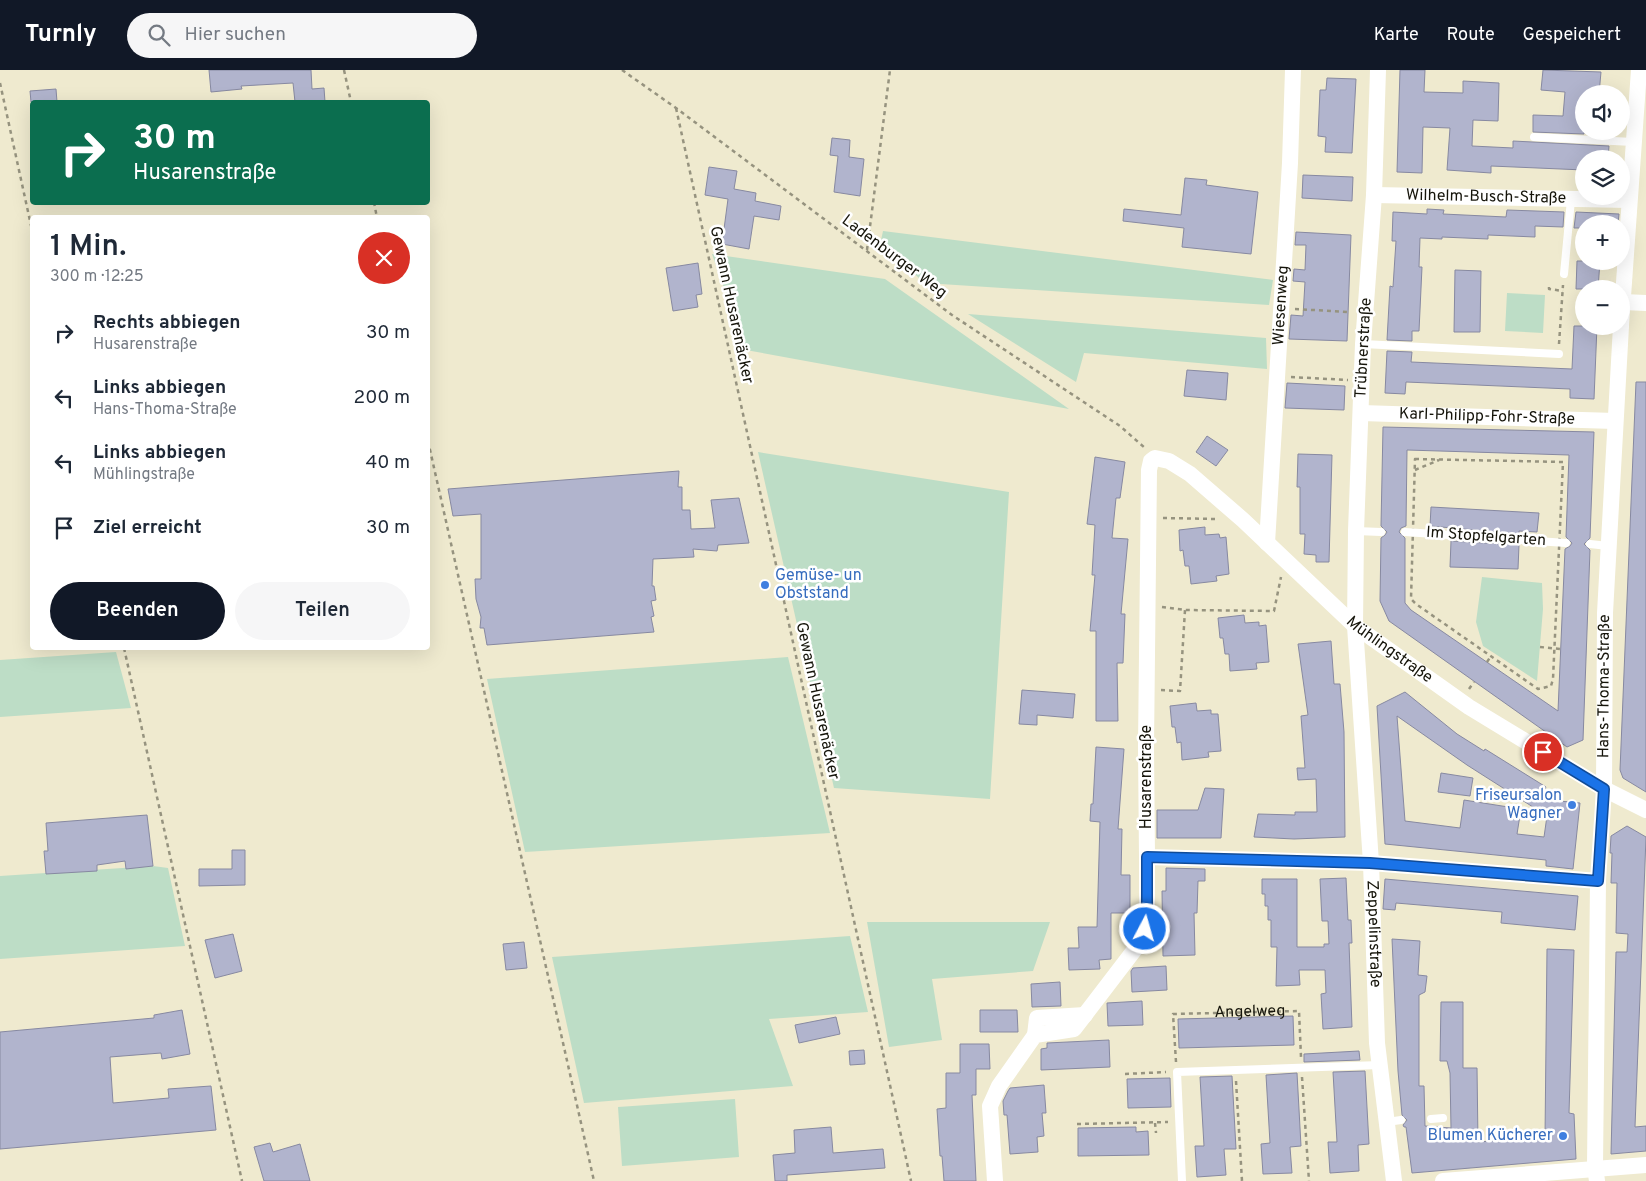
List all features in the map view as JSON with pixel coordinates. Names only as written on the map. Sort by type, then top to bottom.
[{"type":"street","name":"Wiesenweg","points":[[1267,542],[1281,308],[1292,70]]},
{"type":"street","name":"Trübnerstraße","points":[[1355,626],[1356,531],[1362,381],[1374,195],[1378,70]]},
{"type":"street","name":"Hans-Thoma-Straße","points":[[1630,192],[1638,131],[1639,70]]},
{"type":"street","name":"Wilhelm-Busch-Straße","points":[[1374,195],[1575,200]]},
{"type":"street","name":"Hans-Thoma-Straße","points":[[1624,280],[1629,205]]},
{"type":"street","points":[[1630,302],[1646,303]]},
{"type":"street","name":"Hans-Thoma-Straße","points":[[1596,1174],[1598,881],[1604,789],[1605,612],[1620,335]]},
{"type":"street","name":"Karl-Philipp-Fohr-Straße","points":[[1361,412],[1615,421]]},
{"type":"street","name":"Husarenstraße","points":[[994,1181],[990,1106],[999,1086],[1035,1035],[1074,1029],[1142,940],[1147,918],[1149,470],[1151,461],[1155,458]]},
{"type":"street","name":"Mühlingstraße","points":[[1155,458],[1170,460],[1190,474],[1267,542],[1355,626],[1469,707],[1604,789],[1646,810]]},
{"type":"street","name":"Zeppelinstraße","points":[[1355,626],[1370,863],[1380,1065],[1394,1121],[1394,1181]]},
{"type":"street","points":[[1147,857],[1370,863],[1598,881]]},
{"type":"street","points":[[1442,1181],[1596,1174],[1646,1165]]},
{"type":"lane","points":[[1534,137],[1638,131]]},
{"type":"lane","points":[[1564,274],[1571,200]]},
{"type":"lane","points":[[1364,344],[1559,354]]},
{"type":"lane","points":[[1356,531],[1381,532]]},
{"type":"lane","name":"Im Stopfelgarten","points":[[1408,532],[1563,542]]},
{"type":"lane","points":[[1590,544],[1608,546]]},
{"type":"lane","points":[[1182,1181],[1177,1072],[1380,1065]]},
{"type":"lane","points":[[1431,1119],[1443,1118]]},
{"type":"path","points":[[344,70],[351,100]]},
{"type":"path","name":"Ladenburger Weg","points":[[622,70],[676,108],[952,315],[1120,426],[1155,458]]},
{"type":"path","points":[[867,250],[890,70]]},
{"type":"path","points":[[0,83],[30,221]]},
{"type":"path","name":"Gewann Husarenäcker","points":[[676,108],[910,1181]]},
{"type":"path","points":[[1559,354],[1564,274]]},
{"type":"path","points":[[1549,287],[1549,289],[1563,291]]},
{"type":"path","points":[[1281,308],[1366,312]]},
{"type":"path","points":[[1277,376],[1362,381]]},
{"type":"path","points":[[430,450],[594,1181]]},
{"type":"path","points":[[1415,459],[1563,462],[1563,542],[1551,686],[1538,689],[1411,599],[1408,532],[1415,470],[1415,459]]},
{"type":"path","points":[[1415,470],[1441,460]]},
{"type":"path","points":[[1149,517],[1243,520]]},
{"type":"path","points":[[1147,606],[1185,610],[1274,611],[1284,558]]},
{"type":"path","points":[[1147,688],[1180,691],[1185,610]]},
{"type":"path","points":[[1540,647],[1561,649]]},
{"type":"path","points":[[124,650],[242,1181]]},
{"type":"path","points":[[1487,662],[1491,656]]},
{"type":"path","name":"Angelweg","points":[[1177,1072],[1173,1014],[1298,1011],[1309,1181]]},
{"type":"path","points":[[1236,1070],[1242,1181]]},
{"type":"path","points":[[1125,1074],[1177,1072]]},
{"type":"path","points":[[1148,1073],[1148,1078]]},
{"type":"path","points":[[1077,1124],[1179,1122]]},
{"type":"path","points":[[1155,1123],[1156,1133]]},
{"type":"green space","points":[[883,231],[1273,280],[1269,305],[925,283],[880,245]]},
{"type":"green space","points":[[712,254],[885,279],[1069,409],[735,348],[726,294]]},
{"type":"green space","points":[[1507,293],[1545,295],[1543,333],[1505,331]]},
{"type":"green space","points":[[968,314],[1266,338],[1267,369],[1084,353],[1076,382]]},
{"type":"green space","points":[[758,452],[1009,492],[990,799],[834,788]]},
{"type":"green space","points":[[1482,577],[1542,583],[1543,609],[1537,681],[1483,646],[1476,622]]},
{"type":"green space","points":[[116,652],[131,708],[0,717],[0,660]]},
{"type":"green space","points":[[788,657],[830,833],[525,852],[487,679]]},
{"type":"green space","points":[[153,866],[168,868],[185,946],[0,959],[0,876]]},
{"type":"green space","points":[[867,922],[1050,922],[1033,971],[932,979],[942,1040],[889,1047]]},
{"type":"green space","points":[[850,936],[868,1012],[769,1019],[793,1086],[584,1103],[552,957]]},
{"type":"green space","points":[[735,1099],[739,1157],[622,1166],[618,1107]]},
{"type":"building","points":[[209,70],[311,70],[312,89],[324,88],[325,100],[295,100],[293,83],[241,86],[242,89],[211,92]]},
{"type":"building","points":[[1400,70],[1425,70],[1424,92],[1463,93],[1463,81],[1499,83],[1498,121],[1473,120],[1472,146],[1513,148],[1513,141],[1609,146],[1609,150],[1575,150],[1575,170],[1491,166],[1491,173],[1447,170],[1450,128],[1423,127],[1422,173],[1397,172]]},
{"type":"building","points":[[1543,70],[1601,72],[1600,85],[1575,85],[1575,134],[1533,132],[1533,115],[1563,116],[1565,92],[1541,90]]},
{"type":"building","points":[[1327,78],[1356,79],[1352,153],[1325,152],[1326,137],[1318,136],[1320,90],[1326,90]]},
{"type":"building","points":[[56,89],[57,100],[31,100],[30,91]]},
{"type":"building","points":[[832,138],[850,140],[849,157],[864,159],[860,196],[834,192],[838,156],[830,155]]},
{"type":"building","points":[[709,167],[737,171],[734,189],[756,193],[755,201],[781,206],[779,220],[754,216],[749,249],[722,244],[728,199],[705,195]]},
{"type":"building","points":[[1303,175],[1353,177],[1352,201],[1302,198]]},
{"type":"building","points":[[1185,178],[1207,180],[1206,185],[1258,192],[1251,254],[1182,247],[1184,228],[1123,221],[1124,209],[1181,215]]},
{"type":"building","points":[[1427,209],[1444,210],[1443,214],[1506,217],[1507,210],[1564,212],[1563,227],[1535,226],[1535,237],[1488,235],[1488,239],[1420,238],[1419,267],[1422,267],[1419,331],[1412,331],[1412,341],[1387,340],[1390,286],[1393,287],[1396,241],[1392,241],[1393,212],[1427,214]]},
{"type":"building","points":[[1576,212],[1619,214],[1619,215],[1576,215]]},
{"type":"building","points":[[1296,232],[1351,235],[1347,341],[1289,339],[1291,315],[1303,316],[1305,282],[1293,281],[1294,269],[1305,270],[1306,245],[1295,245]]},
{"type":"building","points":[[698,263],[702,294],[696,295],[698,307],[673,311],[666,268]]},
{"type":"building","points":[[1455,270],[1481,271],[1480,332],[1454,332]]},
{"type":"building","points":[[1577,270],[1599,270],[1599,280],[1576,280]]},
{"type":"building","points":[[1575,326],[1575,335],[1597,335],[1594,399],[1570,398],[1570,389],[1406,382],[1405,394],[1385,393],[1387,351],[1412,352],[1411,362],[1572,369]]},
{"type":"building","points":[[1187,370],[1228,373],[1226,400],[1184,396]]},
{"type":"building","points":[[1636,382],[1646,382],[1646,792],[1623,778],[1620,770]]},
{"type":"building","points":[[1287,383],[1345,386],[1344,410],[1285,408]]},
{"type":"building","points":[[1383,427],[1594,432],[1590,538],[1584,544],[1590,550],[1583,740],[1567,747],[1389,621],[1380,601],[1381,538],[1387,532],[1381,526]],"holes":[[[1407,450],[1569,455],[1566,537],[1572,543],[1565,549],[1558,711],[1411,610],[1405,603],[1405,538],[1399,532],[1401,528],[1406,526]]]},
{"type":"building","points":[[1207,436],[1228,450],[1216,466],[1196,452]]},
{"type":"building","points":[[1298,454],[1332,455],[1329,562],[1316,562],[1316,555],[1304,554],[1305,534],[1300,534],[1300,487],[1297,487]]},
{"type":"building","points":[[1095,457],[1125,462],[1120,498],[1116,498],[1112,538],[1128,539],[1121,614],[1125,614],[1123,663],[1117,663],[1118,721],[1096,721],[1096,631],[1090,631],[1095,575],[1092,575],[1095,525],[1087,524]]},
{"type":"building","points":[[679,471],[678,487],[682,487],[682,510],[690,510],[691,529],[715,528],[711,500],[739,498],[749,543],[718,545],[717,551],[693,549],[694,557],[653,559],[652,586],[654,586],[656,600],[651,601],[654,616],[651,617],[654,632],[487,645],[484,628],[480,628],[481,617],[476,599],[475,579],[481,579],[481,514],[453,516],[448,489]]},
{"type":"building","points":[[1431,507],[1539,513],[1537,532],[1519,531],[1519,534],[1430,526]]},
{"type":"building","points":[[1205,527],[1205,535],[1219,534],[1220,538],[1226,537],[1229,574],[1216,576],[1217,581],[1191,584],[1189,566],[1185,566],[1183,550],[1180,551],[1179,530]]},
{"type":"building","points":[[1451,541],[1519,545],[1518,569],[1450,567]]},
{"type":"building","points":[[1244,615],[1245,623],[1259,622],[1259,626],[1266,625],[1269,662],[1256,663],[1257,669],[1230,671],[1229,654],[1225,654],[1223,638],[1220,638],[1218,618]]},
{"type":"building","points":[[1331,641],[1334,684],[1340,684],[1344,732],[1345,837],[1294,839],[1254,837],[1258,814],[1295,815],[1295,812],[1317,812],[1316,779],[1298,780],[1297,768],[1305,768],[1301,716],[1308,715],[1298,644]]},
{"type":"building","points":[[1022,690],[1075,694],[1073,718],[1037,715],[1037,725],[1019,724]]},
{"type":"building","points":[[1405,692],[1457,734],[1546,787],[1539,799],[1580,803],[1573,869],[1546,866],[1546,860],[1385,844],[1377,706]],"holes":[[[1397,716],[1467,765],[1547,816],[1544,837],[1517,834],[1521,809],[1464,800],[1460,828],[1405,821]]]},
{"type":"building","points":[[1196,703],[1197,711],[1211,710],[1211,714],[1218,714],[1221,751],[1208,752],[1209,757],[1182,760],[1181,742],[1177,743],[1175,727],[1172,727],[1170,706]]},
{"type":"building","points":[[1096,747],[1124,749],[1118,829],[1122,829],[1121,875],[1130,875],[1130,913],[1111,913],[1111,959],[1099,960],[1100,969],[1069,970],[1068,948],[1079,948],[1078,927],[1097,927],[1100,822],[1090,821],[1091,804],[1093,804]]},
{"type":"building","points":[[1441,773],[1473,778],[1470,796],[1438,792]]},
{"type":"building","points":[[1205,788],[1224,789],[1221,838],[1157,838],[1157,810],[1198,810]]},
{"type":"building","points":[[147,815],[153,866],[126,869],[125,861],[97,865],[97,871],[46,874],[44,851],[48,851],[46,823]]},
{"type":"building","points":[[1627,826],[1646,837],[1635,1127],[1646,1126],[1646,1151],[1611,1154],[1616,952],[1627,952],[1628,934],[1616,933],[1617,883],[1611,883],[1612,853],[1610,853],[1611,836]]},
{"type":"building","points":[[232,850],[245,850],[245,885],[199,886],[199,869],[232,869]]},
{"type":"building","points":[[1166,868],[1205,869],[1205,881],[1198,881],[1197,913],[1194,913],[1195,955],[1163,956],[1162,891],[1166,891]]},
{"type":"building","points":[[1346,878],[1348,920],[1351,920],[1352,943],[1349,943],[1352,1027],[1323,1029],[1321,994],[1326,993],[1325,970],[1299,970],[1300,985],[1276,986],[1277,947],[1271,947],[1271,920],[1268,920],[1268,906],[1265,906],[1265,894],[1262,894],[1262,879],[1297,879],[1297,947],[1324,947],[1324,944],[1329,944],[1328,921],[1322,921],[1320,879]]},
{"type":"building","points":[[1385,879],[1578,896],[1575,930],[1501,923],[1502,912],[1396,903],[1395,910],[1383,909]]},
{"type":"building","points":[[233,934],[242,971],[215,978],[205,940]]},
{"type":"building","points":[[1392,939],[1420,941],[1418,975],[1427,976],[1425,992],[1419,995],[1419,1086],[1424,1086],[1425,1126],[1451,1128],[1450,1073],[1447,1061],[1440,1061],[1441,1002],[1463,1002],[1463,1068],[1477,1068],[1478,1142],[1545,1137],[1547,949],[1574,950],[1569,1113],[1574,1114],[1576,1159],[1412,1173],[1406,1127],[1403,1125],[1407,1120],[1402,1115],[1398,1071]]},
{"type":"building","points":[[524,942],[527,968],[506,970],[503,944]]},
{"type":"building","points":[[1166,966],[1167,990],[1132,992],[1131,971],[1133,968]]},
{"type":"building","points":[[1060,982],[1061,1006],[1032,1007],[1031,984]]},
{"type":"building","points":[[1142,1001],[1143,1025],[1108,1026],[1107,1003]]},
{"type":"building","points":[[182,1010],[190,1054],[162,1059],[161,1053],[110,1057],[113,1103],[169,1098],[168,1089],[211,1086],[216,1130],[0,1149],[0,1032],[154,1018],[154,1015]]},
{"type":"building","points":[[980,1010],[1017,1010],[1018,1032],[980,1032]]},
{"type":"building","points":[[1293,1016],[1294,1045],[1179,1048],[1178,1019]]},
{"type":"building","points":[[836,1017],[840,1034],[799,1043],[795,1025]]},
{"type":"building","points":[[1109,1040],[1110,1067],[1041,1070],[1041,1049],[1047,1048],[1047,1043]]},
{"type":"building","points":[[960,1044],[989,1044],[990,1069],[976,1069],[976,1095],[972,1095],[976,1181],[944,1181],[942,1156],[940,1156],[937,1109],[946,1108],[946,1073],[960,1073]]},
{"type":"building","points":[[864,1050],[865,1064],[850,1065],[849,1051]]},
{"type":"building","points":[[1359,1051],[1360,1060],[1304,1062],[1304,1054]]},
{"type":"building","points":[[1365,1071],[1369,1144],[1358,1145],[1359,1171],[1330,1173],[1328,1142],[1337,1142],[1333,1072]]},
{"type":"building","points":[[1297,1073],[1301,1146],[1290,1147],[1292,1173],[1263,1174],[1261,1144],[1270,1143],[1266,1075]]},
{"type":"building","points":[[1232,1076],[1236,1149],[1224,1149],[1226,1175],[1197,1177],[1195,1146],[1204,1146],[1200,1077]]},
{"type":"building","points":[[1170,1078],[1171,1107],[1128,1108],[1127,1079]]},
{"type":"building","points":[[1044,1085],[1046,1113],[1042,1113],[1044,1136],[1037,1137],[1038,1152],[1010,1154],[1007,1115],[1004,1115],[1003,1101],[1010,1088]]},
{"type":"building","points":[[831,1127],[833,1153],[883,1149],[885,1168],[787,1175],[787,1181],[775,1181],[773,1155],[795,1153],[794,1130]]},
{"type":"building","points":[[1136,1127],[1136,1132],[1148,1131],[1149,1155],[1078,1156],[1078,1128]]},
{"type":"building","points":[[270,1143],[273,1152],[300,1144],[310,1181],[264,1181],[254,1147]]},
{"type":"place","name":"Gemüse- un Obststand","points":[[765,585]]},
{"type":"place","name":"Friseursalon Wagner","points":[[1572,805]]},
{"type":"place","name":"Blumen Kücherer","points":[[1563,1136]]},
{"type":"route","points":[[1145,929],[1147,918],[1147,857],[1370,863],[1598,881],[1604,789],[1543,752]]}]
